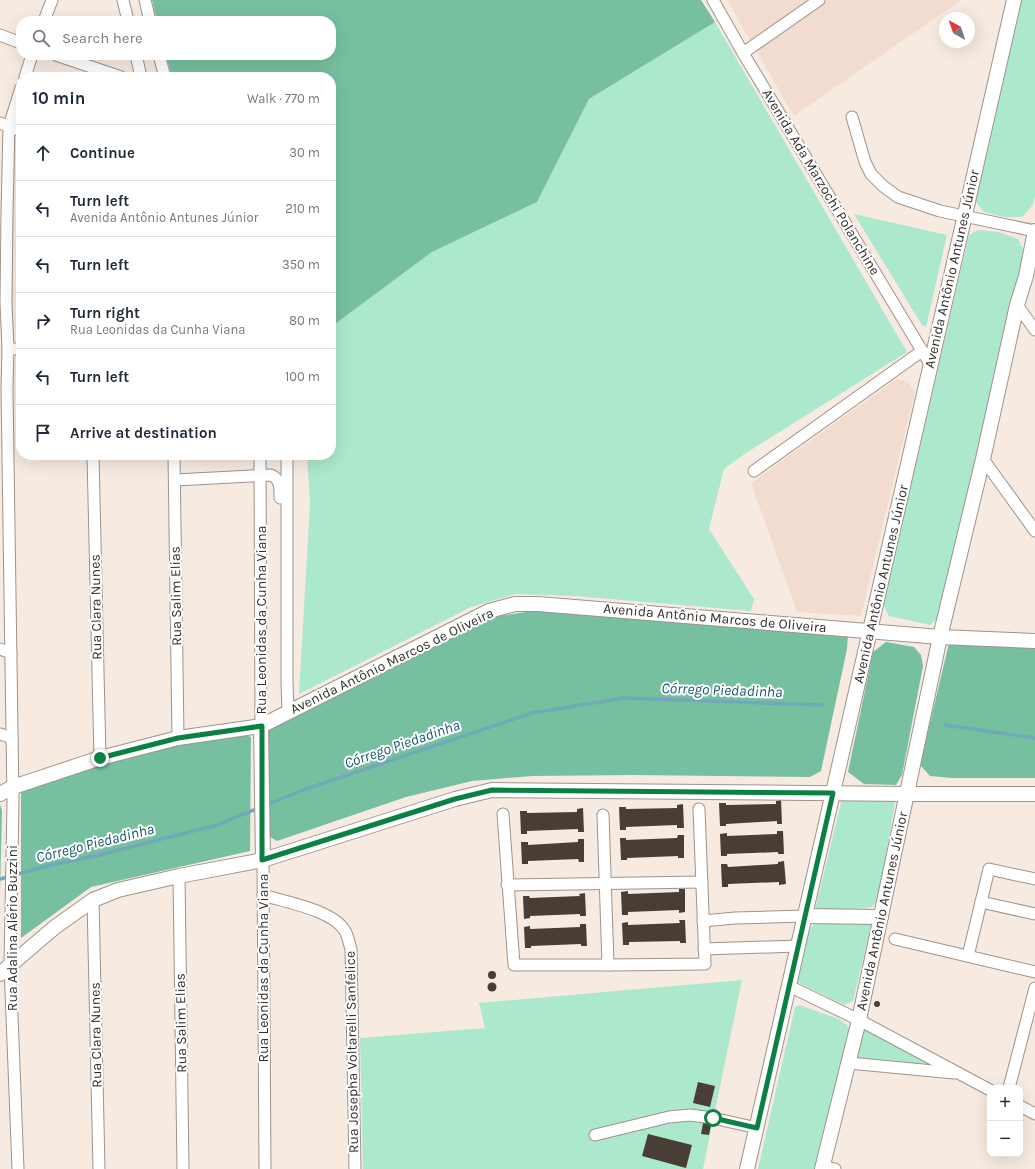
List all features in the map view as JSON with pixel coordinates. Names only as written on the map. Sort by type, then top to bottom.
[{"type":"main road","name":"Avenida Antônio Antunes Júnior","points":[[747,1169],[1014,0]]},
{"type":"main road","name":"Avenida Antônio Antunes Júnior","points":[[826,1168],[940,637],[983,460],[1017,305],[1031,272],[1035,231]]},
{"type":"main road","name":"Avenida Antônio Marcos de Oliveira","points":[[0,794],[13,787],[100,758],[178,738],[262,733],[288,712],[489,612],[515,604],[538,604],[940,637],[1035,641]]},
{"type":"main road","name":"Rua Leonidas da Cunha Viana","points":[[262,733],[262,860]]},
{"type":"main road","points":[[5,970],[55,927],[93,900],[118,890],[178,876],[262,860],[455,799],[492,790],[1035,794]]},
{"type":"main road","points":[[805,916],[881,916]]},
{"type":"street","points":[[46,16],[52,0]]},
{"type":"street","points":[[123,0],[127,16]]},
{"type":"street","points":[[145,0],[149,16]]},
{"type":"street","name":"Avenida Ada Marzochi Polanchine","points":[[713,0],[743,53],[930,364]]},
{"type":"street","points":[[743,53],[819,0]]},
{"type":"street","points":[[0,35],[16,41]]},
{"type":"street","points":[[27,72],[30,60]]},
{"type":"street","points":[[71,60],[106,72]]},
{"type":"street","points":[[137,60],[140,72]]},
{"type":"street","points":[[160,60],[164,72]]},
{"type":"street","name":"Rua Adalina Alério Buzzini","points":[[16,99],[4,125],[3,301],[8,349],[3,387],[5,563],[11,653],[13,787],[10,950],[5,970],[18,1169]]},
{"type":"street","points":[[852,117],[864,162],[871,174],[898,197],[940,210],[1035,231]]},
{"type":"street","points":[[4,125],[16,129]]},
{"type":"street","points":[[1017,305],[1035,330]]},
{"type":"street","points":[[8,349],[16,349]]},
{"type":"street","points":[[754,471],[922,350]]},
{"type":"street","name":"Rua Clara Nunes","points":[[93,460],[100,758]]},
{"type":"street","name":"Rua Salim Elias","points":[[174,460],[178,738]]},
{"type":"street","name":"Rua Leonidas da Cunha Viana","points":[[260,460],[262,733]]},
{"type":"street","name":"Rua Leonidas da Cunha Viana","points":[[287,460],[288,712]]},
{"type":"street","points":[[983,460],[1035,531]]},
{"type":"street","points":[[175,480],[260,475],[274,476],[280,484],[280,517],[287,529]]},
{"type":"street","points":[[0,649],[11,653]]},
{"type":"street","points":[[0,734],[12,738]]},
{"type":"street","points":[[503,814],[514,965],[704,964],[699,809]]},
{"type":"street","points":[[603,816],[608,965]]},
{"type":"street","name":"Rua Leonidas da Cunha Viana","points":[[262,860],[265,1169]]},
{"type":"street","points":[[968,956],[989,869],[1035,879]]},
{"type":"street","name":"Rua Salim Elias","points":[[178,876],[183,1169]]},
{"type":"street","points":[[507,885],[702,882]]},
{"type":"street","name":"Rua Josepha Voltarelli Sanfelice","points":[[263,895],[322,912],[336,921],[345,931],[351,949],[355,1169]]},
{"type":"street","name":"Rua Clara Nunes","points":[[93,900],[99,1169]]},
{"type":"street","points":[[981,902],[1035,914]]},
{"type":"street","points":[[703,921],[735,918],[805,916]]},
{"type":"street","points":[[894,939],[1035,972]]},
{"type":"street","points":[[704,949],[798,946]]},
{"type":"street","points":[[788,986],[859,1020],[987,1088]]},
{"type":"street","points":[[1010,1085],[1035,988]]},
{"type":"street","points":[[849,1063],[959,1073]]},
{"type":"street","points":[[1023,1107],[1035,1113]]},
{"type":"street","points":[[595,1135],[669,1117],[690,1115],[713,1118],[757,1128]]},
{"type":"shaded area","points":[[727,0],[961,0],[944,12],[939,12],[939,15],[794,116]]},
{"type":"shaded area","points":[[897,379],[906,381],[915,392],[861,616],[797,612],[751,483]]},
{"type":"green space","points":[[152,0],[701,0],[715,22],[589,99],[537,202],[432,252],[336,323],[336,72],[171,72],[167,60],[336,60],[336,16],[156,16]]},
{"type":"green space","points":[[1018,0],[1035,0],[1035,195],[1033,205],[1022,217],[1004,217],[984,212],[973,198]]},
{"type":"green space","points":[[715,22],[907,352],[746,453],[724,469],[709,529],[754,599],[751,611],[575,596],[516,594],[471,607],[299,694],[310,503],[307,460],[336,460],[336,323],[432,252],[537,202],[589,99]]},
{"type":"green space","points":[[854,214],[947,235],[926,327],[922,325]]},
{"type":"green space","points":[[978,230],[998,232],[1018,239],[1024,251],[940,616],[930,625],[889,616],[883,604],[969,235]]},
{"type":"green space","points":[[532,611],[848,635],[847,649],[821,771],[810,777],[634,775],[532,776],[472,781],[406,797],[277,841],[270,837],[266,729],[376,677],[493,617]]},
{"type":"green space","points":[[886,642],[914,647],[921,655],[923,666],[902,775],[896,785],[864,784],[848,772],[873,652]]},
{"type":"green space","points":[[949,643],[1035,648],[1035,778],[952,778],[930,776],[920,765]]},
{"type":"green space","points":[[244,734],[251,737],[250,851],[91,887],[21,938],[21,790],[139,752]]},
{"type":"green space","points":[[842,798],[888,798],[895,803],[878,900],[872,907],[824,912],[815,910]]},
{"type":"green space","points":[[0,804],[2,811],[0,892]]},
{"type":"green space","points":[[817,922],[865,922],[871,926],[853,1001],[844,1005],[795,981],[809,929]]},
{"type":"green space","points":[[742,980],[703,1169],[363,1169],[360,1038],[485,1028],[479,1003]]},
{"type":"green space","points":[[799,1005],[839,1019],[847,1025],[850,1032],[815,1169],[758,1169],[795,1007]]},
{"type":"green space","points":[[862,1027],[940,1067],[855,1059]]},
{"type":"building","points":[[781,800],[782,824],[777,824],[777,821],[726,824],[726,826],[720,826],[719,803],[726,803],[726,805],[776,804],[776,801]]},
{"type":"building","points":[[683,804],[684,828],[677,828],[677,825],[626,827],[626,830],[620,830],[619,807],[626,807],[626,809],[677,808],[677,805]]},
{"type":"building","points":[[583,808],[584,832],[578,832],[578,829],[527,831],[527,834],[521,834],[520,811],[527,811],[527,813],[577,812],[577,809]]},
{"type":"building","points":[[777,831],[783,831],[784,854],[778,854],[778,852],[727,854],[727,856],[721,856],[720,834],[727,833],[727,836],[777,834]]},
{"type":"building","points":[[678,835],[684,835],[684,858],[678,858],[678,856],[627,858],[627,860],[621,860],[620,838],[626,838],[626,840],[677,838]]},
{"type":"building","points":[[578,839],[584,839],[584,862],[579,862],[578,859],[528,861],[528,864],[522,864],[521,842],[528,842],[528,845],[578,842]]},
{"type":"building","points":[[784,861],[786,884],[779,885],[779,882],[728,884],[728,887],[722,887],[721,864],[727,864],[728,867],[778,864],[778,862]]},
{"type":"building","points":[[679,889],[685,889],[685,912],[679,913],[679,910],[628,912],[628,915],[622,915],[621,892],[628,891],[628,894],[679,892]]},
{"type":"building","points":[[585,893],[586,916],[580,916],[580,914],[530,916],[530,918],[524,919],[523,896],[529,896],[530,898],[580,896],[579,894]]},
{"type":"building","points":[[679,920],[685,920],[686,943],[680,943],[680,941],[629,942],[629,945],[623,945],[622,923],[628,922],[628,925],[680,923]]},
{"type":"building","points":[[580,924],[586,924],[587,946],[581,946],[581,944],[531,946],[531,948],[525,948],[524,927],[530,926],[530,929],[580,927]]},
{"type":"building","points":[[490,971],[494,971],[496,975],[494,979],[490,979],[488,977],[488,973]]},
{"type":"building","points":[[490,983],[494,983],[496,987],[494,991],[490,991],[488,989],[488,985]]},
{"type":"building","points":[[877,1001],[880,1004],[877,1007],[874,1004]]},
{"type":"building","points":[[698,1082],[715,1086],[710,1107],[693,1103]]},
{"type":"building","points":[[704,1118],[712,1120],[709,1135],[701,1134]]},
{"type":"building","points":[[648,1134],[692,1145],[686,1168],[642,1156]]},
{"type":"waterway","name":"Córrego Piedadinha","points":[[266,805],[306,789],[532,713],[624,698],[822,705]]},
{"type":"waterway","name":"Córrego Piedadinha","points":[[945,725],[1035,738]]},
{"type":"waterway","name":"Córrego Piedadinha","points":[[0,879],[47,866],[99,855],[217,825],[259,808]]},
{"type":"route","points":[[100,758],[178,738],[262,726],[262,860],[455,799],[492,790],[833,793],[757,1128],[713,1118]]}]
